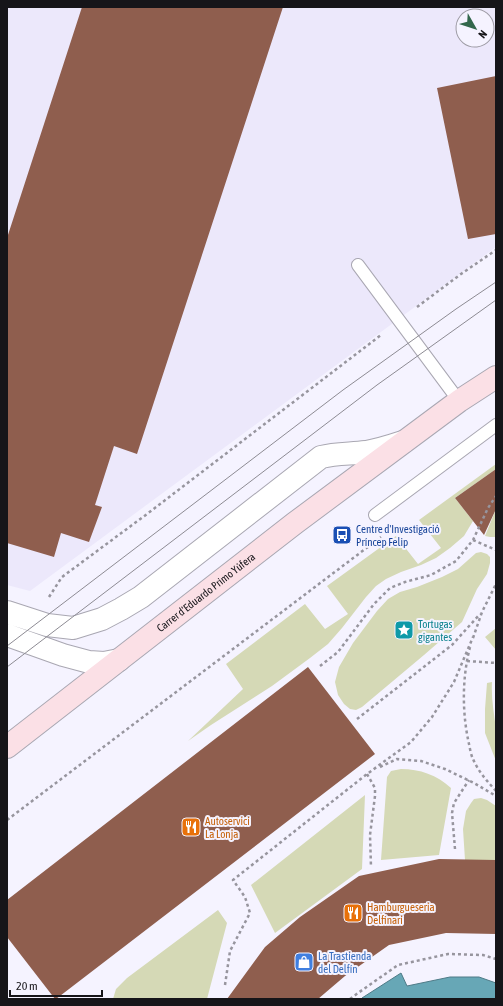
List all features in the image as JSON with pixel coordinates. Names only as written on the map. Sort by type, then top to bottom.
[{"type":"main road","name":"Carrer d'Eduardo Primo Yúfera","points":[[7,747],[295,523],[459,402],[496,377]]},
{"type":"street","name":"Carrer d'Eduardo Primo Yúfera","points":[[7,612],[47,626],[73,628],[102,619],[141,597],[321,457],[332,454],[367,452],[406,441]]},
{"type":"street","points":[[7,634],[63,655],[89,662],[104,663],[119,660]]},
{"type":"lane","points":[[358,265],[459,402]]},
{"type":"lane","points":[[375,515],[496,425]]},
{"type":"path","points":[[47,600],[62,577],[147,514],[460,274],[496,250]]},
{"type":"path","points":[[320,666],[338,652],[374,604],[390,588],[430,575],[456,561],[473,540],[488,508],[496,496]]},
{"type":"path","points":[[7,820],[387,533]]},
{"type":"path","points":[[473,540],[496,550]]},
{"type":"path","points":[[225,985],[230,951],[250,913],[245,897],[233,880],[367,774],[410,742],[432,717],[454,682],[482,612],[496,584]]},
{"type":"path","points":[[357,718],[452,645],[482,612]]},
{"type":"path","points":[[473,637],[466,661],[464,697],[465,728],[472,758],[483,777],[496,791]]},
{"type":"path","points":[[466,661],[496,663]]},
{"type":"path","points":[[374,769],[397,759],[422,761],[445,769],[469,780],[496,796]]},
{"type":"path","points":[[367,774],[375,788],[370,835],[371,867]]},
{"type":"path","points":[[455,849],[452,813],[454,803],[469,780]]},
{"type":"path","points":[[350,999],[398,965],[448,954],[483,955],[496,959]]},
{"type":"shaded area","points":[[7,7],[496,7],[496,247],[30,591],[7,585]]},
{"type":"green space","points":[[496,464],[496,469],[455,498],[473,521],[464,536],[436,558],[386,579],[376,586],[328,644],[272,686],[188,741],[243,689],[226,664],[305,604],[325,629],[348,614],[327,586],[396,536],[418,564],[441,548],[419,520]]},
{"type":"green space","points":[[496,509],[496,537],[485,536]]},
{"type":"green space","points":[[481,552],[490,557],[490,563],[487,574],[477,589],[462,622],[362,707],[356,710],[350,709],[344,704],[338,695],[335,682],[339,667],[353,643],[377,611],[388,599],[400,592],[442,577],[458,569],[476,553]]},
{"type":"green space","points":[[496,628],[496,650],[485,637]]},
{"type":"green space","points":[[492,682],[492,700],[496,733],[496,761],[485,733],[487,683]]},
{"type":"green space","points":[[401,769],[415,770],[434,776],[446,783],[451,788],[439,855],[381,860],[387,777],[391,771]]},
{"type":"green space","points":[[365,795],[362,869],[275,933],[251,885]]},
{"type":"green space","points":[[481,798],[496,806],[496,860],[465,860],[463,829],[466,811],[474,799]]},
{"type":"green space","points":[[218,910],[227,923],[207,999],[113,999],[116,989],[127,978]]},
{"type":"water","points":[[401,973],[407,986],[450,977],[479,977],[496,983],[496,999],[362,998]]},
{"type":"building","points":[[82,7],[283,7],[137,454],[114,446],[95,505],[102,507],[89,542],[61,533],[54,557],[7,543],[7,238]]},
{"type":"building","points":[[496,76],[496,234],[468,239],[437,88]]},
{"type":"building","points":[[496,469],[496,509],[484,535],[455,498]]},
{"type":"building","name":"Autoservici La Lonja","points":[[308,667],[375,754],[55,999],[7,937],[7,900]]},
{"type":"building","points":[[439,859],[496,860],[496,934],[446,933],[389,945],[345,976],[318,999],[227,999],[265,947],[300,917],[359,876]]},
{"type":"tram line","points":[[7,646],[343,390],[496,282]]},
{"type":"tram line","points":[[7,667],[377,385],[496,300]]},
{"type":"place","name":"Centre d'Investigació Príncep Felip","points":[[342,535]]},
{"type":"place","name":"Tortugas gigantes","points":[[404,630]]},
{"type":"place","name":"Autoservici La Lonja","points":[[191,827]]},
{"type":"place","name":"Hamburgueseria Delfinari","points":[[353,913]]},
{"type":"place","name":"La Trastienda del Delfín","points":[[304,962]]}]
